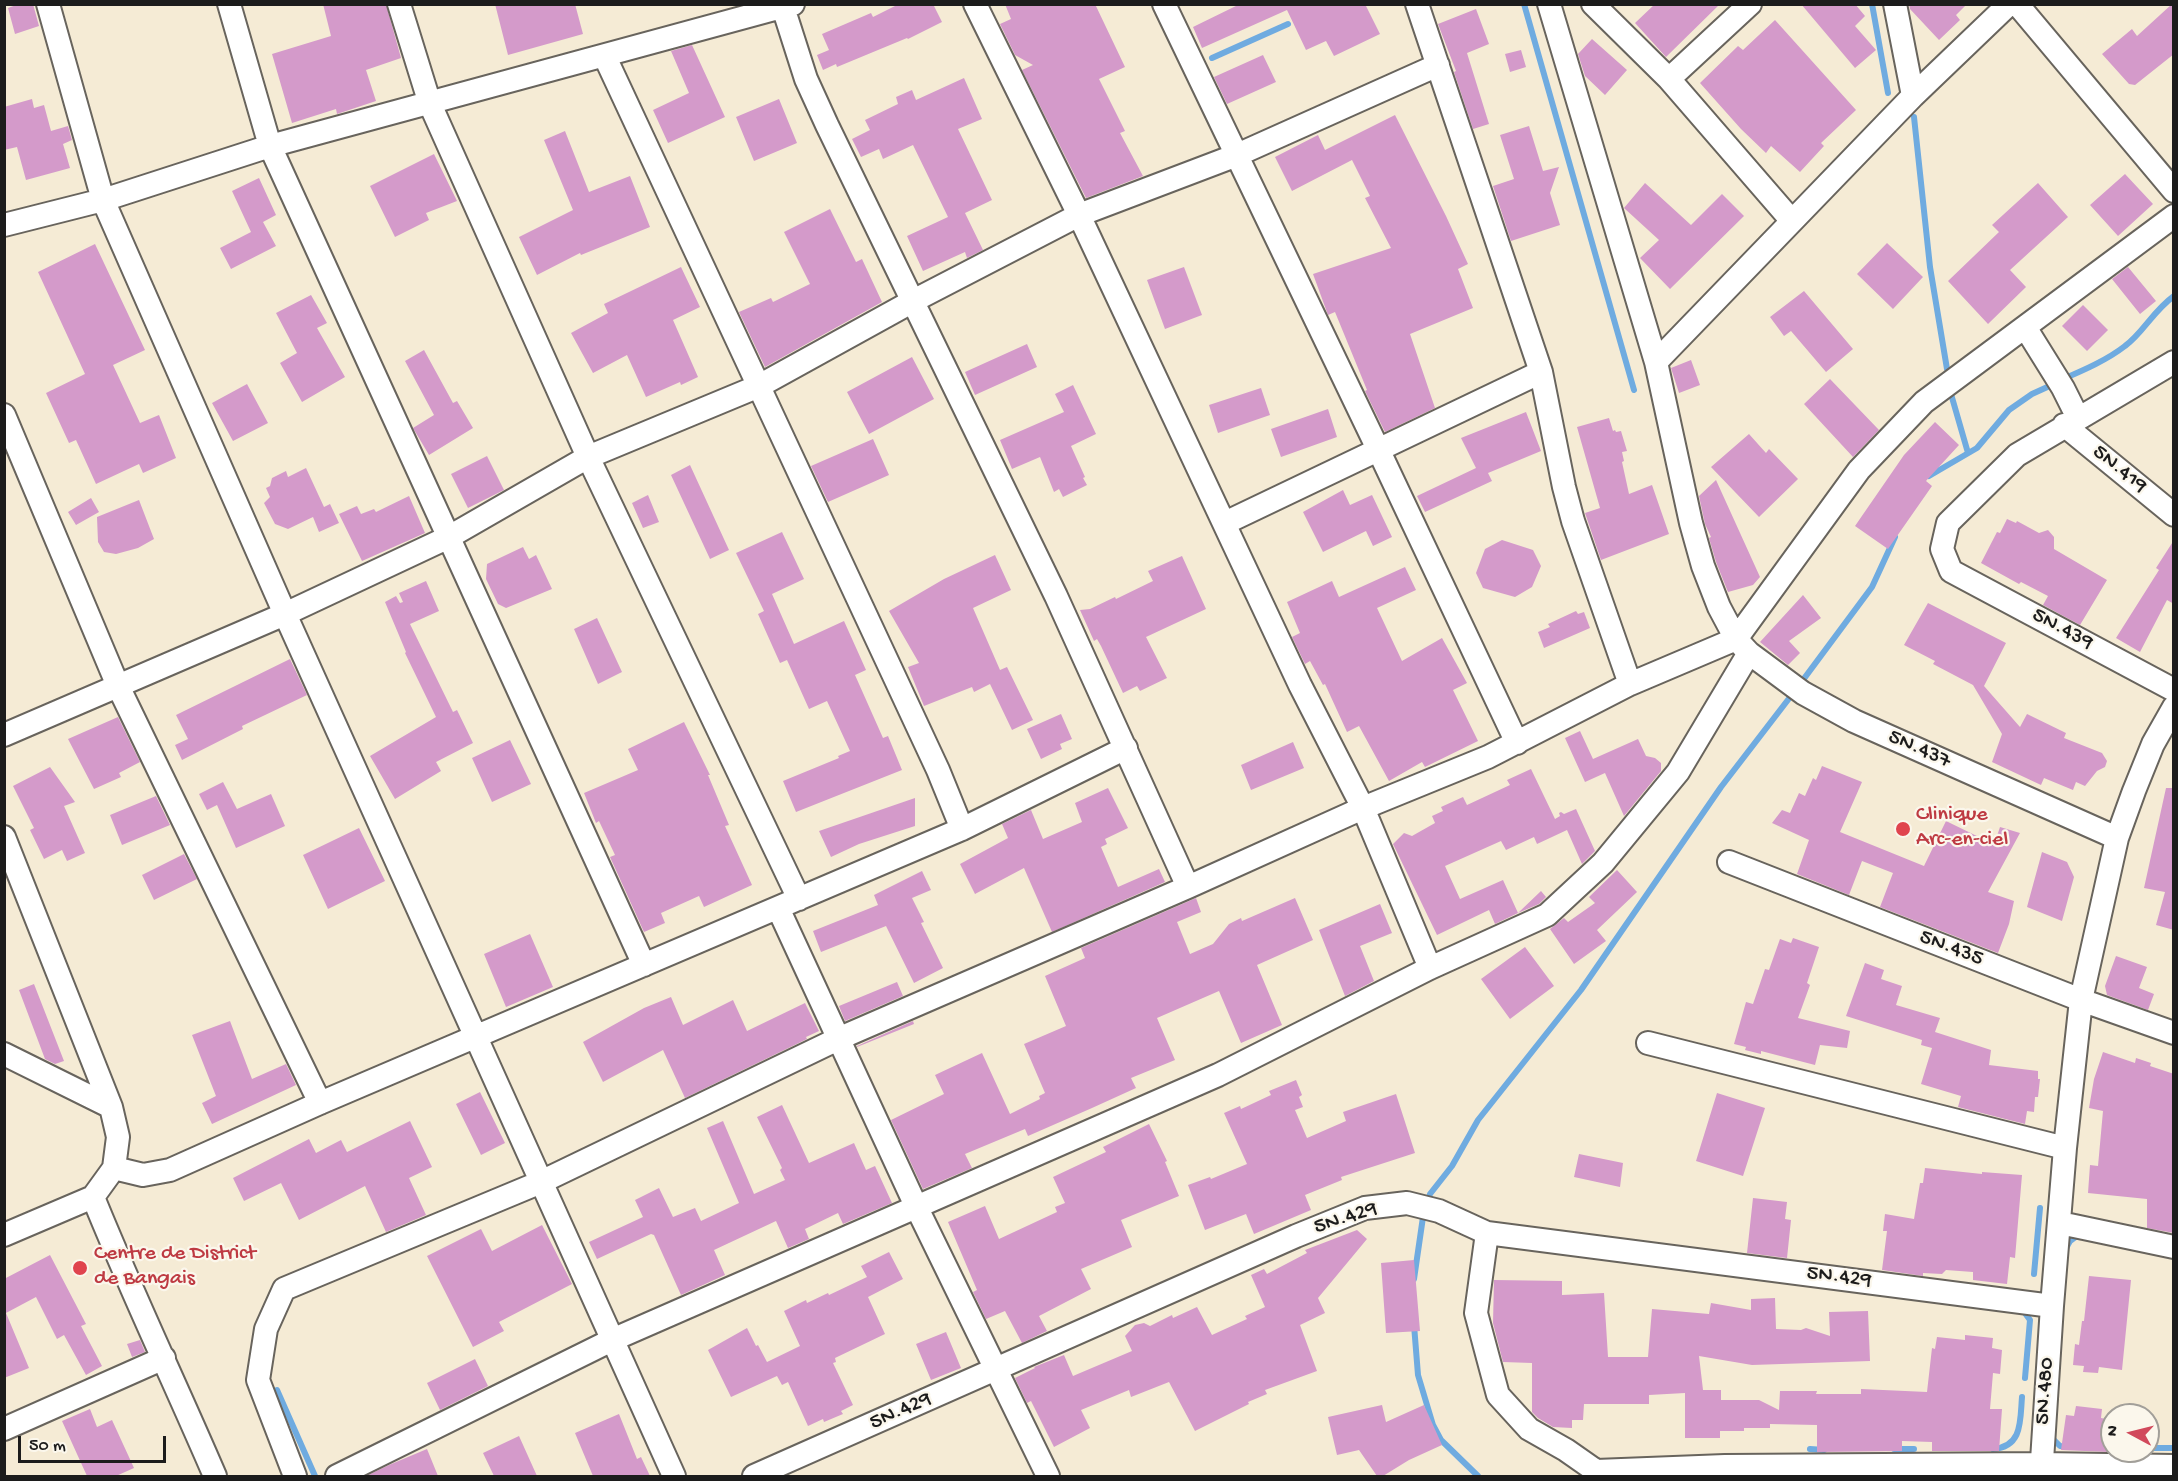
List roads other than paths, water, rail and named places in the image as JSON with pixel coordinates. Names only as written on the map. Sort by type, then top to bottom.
[{"type":"street","points":[[48,4],[103,201],[285,615],[674,1476]]},
{"type":"street","points":[[229,4],[270,146],[644,965]]},
{"type":"street","points":[[399,4],[430,104],[788,903],[840,1038],[916,1206],[1048,1476]]},
{"type":"street","points":[[975,4],[1079,215],[1300,685],[1363,808],[1430,968]]},
{"type":"street","points":[[1164,4],[1517,743]]},
{"type":"street","points":[[1417,4],[1541,372],[1573,521],[1630,684]]},
{"type":"street","points":[[1549,4],[1656,362],[1690,523],[1719,607],[1742,646]]},
{"type":"street","points":[[1593,4],[1669,79],[1792,221]]},
{"type":"street","points":[[1669,79],[1750,4]]},
{"type":"street","points":[[1895,4],[1913,96]]},
{"type":"street","points":[[1656,362],[1913,96],[2009,4]]},
{"type":"street","points":[[2017,4],[2174,191]]},
{"type":"street","points":[[4,225],[103,201],[270,146],[605,57],[786,6],[806,79],[1056,596],[1188,888]]},
{"type":"street","points":[[605,57],[938,770],[962,829]]},
{"type":"street","points":[[4,735],[285,615],[449,537],[588,457],[759,386],[913,301],[1079,215],[1237,155],[1438,65]]},
{"type":"street","points":[[337,1476],[612,1340],[1218,1075],[1430,968],[1547,915],[1603,863],[1678,772],[1733,678],[1742,646],[1859,470],[1924,402],[2174,216]]},
{"type":"street","points":[[2025,327],[2059,381],[2071,422],[2174,362]]},
{"type":"street","points":[[1225,523],[1541,372]]},
{"type":"street","points":[[4,415],[118,686],[320,1103]]},
{"type":"street","name":"5N.419","points":[[2071,422],[2174,515]]},
{"type":"street","name":"5N.439","points":[[2071,422],[2017,455],[1948,523],[1942,549],[1951,571],[2174,690]]},
{"type":"street","points":[[296,1476],[258,1380],[266,1329],[284,1289],[541,1182],[840,1038],[1188,888],[1363,808],[1488,757],[1630,684],[1742,646]]},
{"type":"street","name":"5N.437","points":[[1742,646],[1803,693],[1854,721],[2117,838]]},
{"type":"street","name":"5N.480","points":[[2041,1470],[2065,1148],[2081,1000],[2117,838],[2153,744],[2174,707]]},
{"type":"street","points":[[114,1168],[144,1175],[171,1170],[320,1103],[962,829],[1126,748]]},
{"type":"street","points":[[4,837],[111,1107],[118,1137],[114,1168],[93,1197],[4,1235]]},
{"type":"street","name":"5N.435","points":[[1729,862],[2081,1000],[2174,1033]]},
{"type":"street","points":[[1648,1043],[2065,1148]]},
{"type":"street","points":[[4,1054],[111,1107]]},
{"type":"street","points":[[93,1197],[215,1476]]},
{"type":"street","name":"5N.429","points":[[754,1476],[1296,1236],[1365,1208],[1407,1203],[1439,1211],[1487,1233],[2052,1306]]},
{"type":"street","points":[[2060,1223],[2174,1247]]},
{"type":"street","points":[[1487,1233],[1476,1313],[1498,1395],[1529,1429],[1566,1450],[1590,1474],[1725,1466],[2041,1470],[2174,1466]]},
{"type":"street","points":[[4,1429],[164,1358]]},
{"type":"waterway","points":[[1524,4],[1634,390]]},
{"type":"waterway","points":[[1872,4],[1888,93]]},
{"type":"waterway","points":[[1212,58],[1288,24]]},
{"type":"waterway","points":[[1914,117],[1930,267],[1947,369]]},
{"type":"waterway","points":[[2063,379],[2103,360],[2125,346],[2174,296]]},
{"type":"waterway","points":[[1929,476],[1977,448],[2009,410],[2032,394],[2054,384]]},
{"type":"waterway","points":[[1951,394],[1968,453]]},
{"type":"waterway","points":[[1800,684],[1872,587],[1895,537]]},
{"type":"waterway","points":[[1414,1279],[1423,1217],[1430,1194],[1452,1166],[1478,1120],[1581,990],[1721,787],[1794,692]]},
{"type":"waterway","points":[[2034,1274],[2040,1208]]},
{"type":"waterway","points":[[2065,1250],[2070,1241],[2078,1235]]},
{"type":"waterway","points":[[2022,1309],[2030,1320],[2025,1378]]},
{"type":"waterway","points":[[1414,1325],[1418,1375],[1433,1425],[1441,1440],[1478,1476]]},
{"type":"waterway","points":[[277,1390],[315,1476]]},
{"type":"waterway","points":[[1993,1449],[2003,1447],[2015,1438],[2020,1423],[2022,1397]]},
{"type":"waterway","points":[[2051,1437],[2060,1446],[2069,1447]]},
{"type":"waterway","points":[[2160,1448],[2174,1448]]},
{"type":"waterway","points":[[1810,1449],[1824,1450]]},
{"type":"waterway","points":[[1894,1449],[1914,1449]]},
{"type":"place","name":"Clinique Arc-en-ciel","points":[[1903,829]]},
{"type":"place","name":"Centre de District de Bangais","points":[[80,1268]]}]
